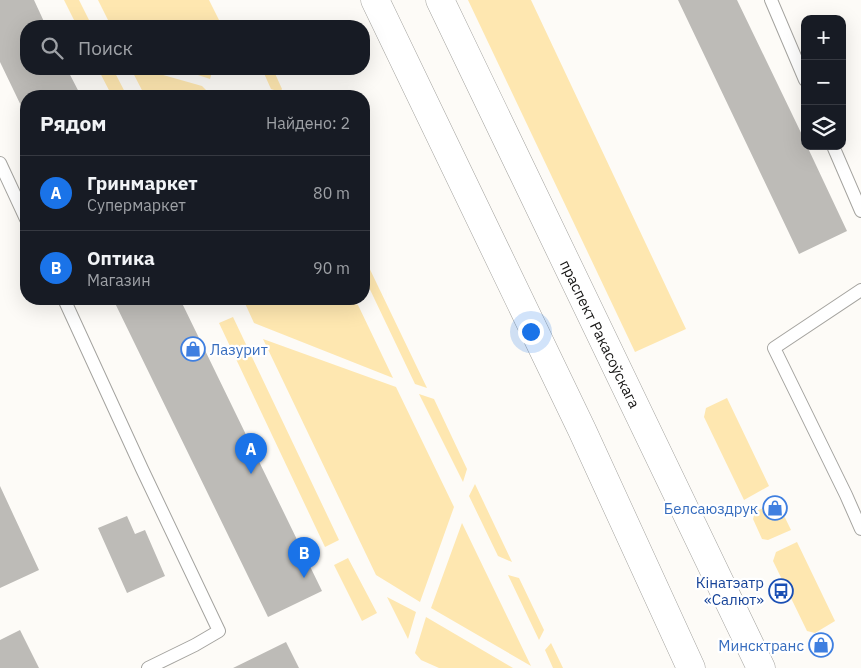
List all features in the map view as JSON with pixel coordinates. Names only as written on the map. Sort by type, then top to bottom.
[{"type":"main road","points":[[375,0],[582,430],[691,668]]},
{"type":"main road","name":"праспект Ракасоўскага","points":[[440,0],[761,668]]},
{"type":"lane","points":[[771,0],[801,71]]},
{"type":"lane","points":[[835,150],[861,211]]},
{"type":"lane","points":[[0,163],[20,206]]},
{"type":"lane","points":[[861,290],[774,348],[861,529]]},
{"type":"lane","points":[[67,305],[142,469],[220,631],[195,646],[148,668]]},
{"type":"shaded area","points":[[64,0],[79,0],[89,20],[74,20]]},
{"type":"shaded area","points":[[98,0],[209,0],[219,20],[108,20]]},
{"type":"shaded area","points":[[468,0],[531,0],[686,329],[635,352]]},
{"type":"shaded area","points":[[101,75],[116,75],[124,90],[109,90]]},
{"type":"shaded area","points":[[134,75],[163,75],[202,86],[206,90],[142,90]]},
{"type":"shaded area","points":[[198,75],[211,75],[210,79]]},
{"type":"shaded area","points":[[265,75],[276,75],[282,89],[271,89]]},
{"type":"shaded area","points":[[370,269],[427,388],[415,384],[370,290]]},
{"type":"shaded area","points":[[246,305],[358,305],[393,378],[254,323]]},
{"type":"shaded area","points":[[233,317],[339,540],[325,547],[219,323]]},
{"type":"shaded area","points":[[263,339],[396,387],[454,507],[420,602],[376,575]]},
{"type":"shaded area","points":[[419,394],[434,399],[467,469],[463,482]]},
{"type":"shaded area","points":[[727,398],[769,486],[744,500],[704,417],[706,408]]},
{"type":"shaded area","points":[[475,484],[512,562],[498,556],[469,496]]},
{"type":"shaded area","points":[[777,501],[791,530],[768,540],[762,539],[753,519],[755,512]]},
{"type":"shaded area","points":[[462,523],[531,666],[431,608]]},
{"type":"shaded area","points":[[797,542],[835,621],[815,633],[807,631],[773,561],[776,552]]},
{"type":"shaded area","points":[[348,558],[377,613],[362,621],[334,565]]},
{"type":"shaded area","points":[[508,575],[519,578],[544,630],[539,640]]},
{"type":"shaded area","points":[[387,597],[416,612],[408,639]]},
{"type":"shaded area","points":[[426,617],[513,668],[439,668],[421,660],[415,653]]},
{"type":"shaded area","points":[[551,643],[563,668],[553,668],[545,650]]},
{"type":"building","points":[[0,0],[34,0],[43,20],[20,20],[20,75],[70,75],[78,90],[20,90],[20,104],[0,62]]},
{"type":"building","points":[[678,0],[737,0],[801,133],[801,150],[809,150],[847,231],[799,254]]},
{"type":"building","points":[[116,305],[183,305],[322,591],[268,617]]},
{"type":"building","points":[[0,486],[39,570],[0,588]]},
{"type":"building","points":[[127,516],[135,534],[145,530],[165,576],[127,593],[98,528]]},
{"type":"building","points":[[20,630],[39,668],[0,668],[0,640]]},
{"type":"building","points":[[286,642],[299,668],[233,668]]},
{"type":"place","name":"Лазурит","points":[[193,349]]},
{"type":"place","name":"Гринмаркет","points":[[251,474]]},
{"type":"place","name":"Белсаюздрук","points":[[775,508]]},
{"type":"place","name":"Оптика","points":[[304,578]]},
{"type":"place","name":"Кінатэатр «Салют»","points":[[781,591]]},
{"type":"place","name":"Минсктранс","points":[[821,645]]}]
